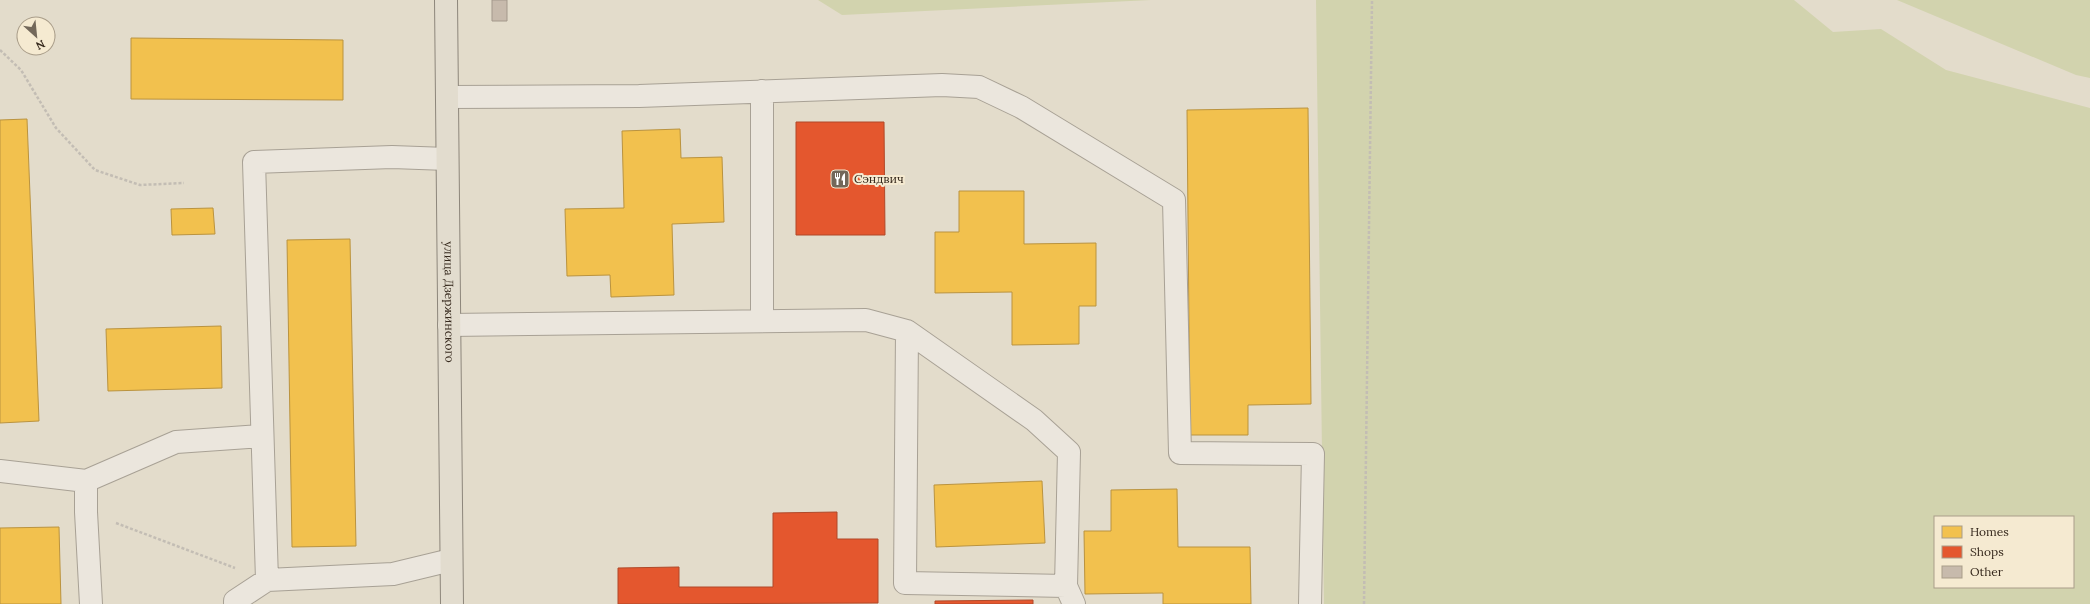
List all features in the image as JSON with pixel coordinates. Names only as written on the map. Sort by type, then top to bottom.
[{"type":"main road","name":"улица Дзержинского","points":[[446,0],[452,604]]},
{"type":"lane","points":[[447,97],[639,96],[942,84],[980,87],[1021,107],[1174,200],[1180,454],[1313,454],[1310,604]]},
{"type":"lane","points":[[762,91],[762,321]]},
{"type":"lane","points":[[267,580],[261,436],[254,162],[392,157],[448,159]]},
{"type":"lane","points":[[449,325],[866,320],[907,331],[1034,420],[1070,452],[1070,595],[905,583],[907,331]]},
{"type":"lane","points":[[0,471],[86,481],[176,442],[261,436]]},
{"type":"lane","points":[[86,481],[86,512],[91,604]]},
{"type":"lane","points":[[235,604],[235,601],[267,580],[393,574],[451,560]]},
{"type":"path","points":[[1364,604],[1372,0]]},
{"type":"path","points":[[0,50],[21,70],[56,128],[95,170],[140,185],[184,183]]},
{"type":"path","points":[[86,512],[267,580]]},
{"type":"green space","points":[[818,0],[1151,0],[842,15]]},
{"type":"green space","points":[[1316,0],[1794,0],[1833,32],[1881,29],[1946,70],[2090,108],[2090,604],[1324,604]]},
{"type":"green space","points":[[1897,0],[2090,0],[2090,78],[2076,75]]},
{"type":"building: Homes","points":[[131,38],[343,40],[343,100],[131,99]]},
{"type":"building: Homes","points":[[1308,108],[1311,404],[1248,405],[1248,435],[1190,435],[1187,110]]},
{"type":"building: Homes","points":[[27,119],[39,421],[0,423],[0,120]]},
{"type":"building: Homes","points":[[680,129],[681,158],[722,157],[724,222],[672,224],[674,295],[611,297],[610,275],[567,276],[565,209],[624,208],[622,131]]},
{"type":"building: Homes","points":[[959,191],[1024,191],[1024,244],[1096,243],[1096,306],[1079,306],[1079,344],[1012,345],[1012,292],[935,293],[935,232],[959,232]]},
{"type":"building: Homes","points":[[213,208],[215,234],[172,235],[171,209]]},
{"type":"building: Homes","points":[[350,239],[356,546],[292,547],[287,240]]},
{"type":"building: Homes","points":[[221,326],[222,388],[108,391],[106,329]]},
{"type":"building: Homes","points":[[1042,481],[1045,543],[936,547],[934,485]]},
{"type":"building: Homes","points":[[1177,489],[1178,547],[1250,547],[1251,604],[1163,604],[1163,593],[1085,594],[1084,531],[1111,531],[1111,490]]},
{"type":"building: Homes","points":[[59,527],[61,604],[0,604],[0,528]]},
{"type":"building: Shops","name":"Сэндвич","points":[[796,122],[884,122],[885,235],[796,235]]},
{"type":"building: Shops","points":[[837,512],[837,539],[878,539],[878,603],[618,604],[618,568],[679,567],[679,587],[773,587],[773,513]]},
{"type":"building: Shops","points":[[1033,600],[1033,604],[935,604],[935,601]]},
{"type":"building: Other","points":[[492,0],[507,0],[507,21],[492,21]]},
{"type":"place","name":"Сэндвич","points":[[840,179]]}]
